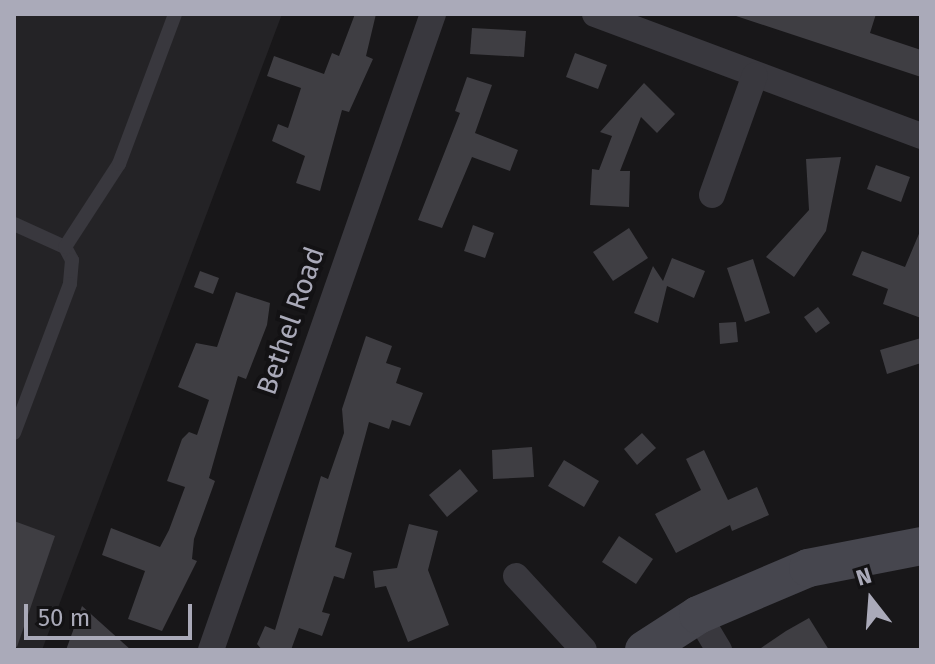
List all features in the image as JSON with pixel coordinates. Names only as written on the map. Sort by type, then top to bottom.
[{"type":"street","name":"Bethel Road","points":[[211,650],[433,14]]},
{"type":"street","points":[[595,14],[921,136]]},
{"type":"street","points":[[712,195],[755,75]]},
{"type":"street","points":[[644,650],[698,615],[808,568],[921,546]]},
{"type":"street","points":[[516,576],[584,650]]},
{"type":"street","points":[[698,615],[719,650]]},
{"type":"lane","points":[[14,433],[70,284],[65,247],[119,164],[175,14]]},
{"type":"lane","points":[[14,224],[65,247]]},
{"type":"shaded area","points":[[14,14],[282,14],[42,650],[14,650]]},
{"type":"building","points":[[355,14],[376,14],[366,56],[373,59],[349,112],[342,110],[320,191],[296,183],[305,156],[272,141],[278,124],[288,128],[301,88],[267,76],[274,56],[324,74],[332,53],[339,56]]},
{"type":"building","points":[[730,14],[876,14],[870,33],[921,50],[921,77]]},
{"type":"building","points":[[472,28],[526,31],[524,57],[470,54]]},
{"type":"building","points":[[575,53],[607,65],[598,89],[566,77]]},
{"type":"building","points":[[467,77],[492,85],[475,133],[518,150],[510,171],[472,157],[442,228],[418,220],[460,113],[455,111]]},
{"type":"building","points":[[644,83],[675,114],[657,133],[641,117],[620,171],[630,171],[629,207],[590,205],[592,169],[599,170],[612,136],[600,132]]},
{"type":"building","points":[[841,157],[826,231],[794,277],[766,257],[809,210],[806,159]]},
{"type":"building","points":[[876,165],[910,177],[901,202],[867,189]]},
{"type":"building","points":[[473,225],[494,233],[485,258],[464,251]]},
{"type":"building","points":[[629,228],[648,258],[613,281],[593,252]]},
{"type":"building","points":[[921,229],[921,318],[883,304],[888,289],[852,275],[862,251],[905,267]]},
{"type":"building","points":[[672,258],[705,271],[694,298],[667,286],[658,323],[634,313],[653,266],[663,281]]},
{"type":"building","points":[[753,259],[770,313],[745,322],[727,268]]},
{"type":"building","points":[[200,271],[219,278],[213,294],[194,287]]},
{"type":"building","points":[[236,292],[270,303],[267,325],[246,379],[238,376],[209,478],[215,481],[194,539],[192,559],[197,561],[162,631],[128,619],[145,571],[102,555],[111,528],[160,547],[169,530],[185,487],[167,481],[182,439],[189,432],[197,435],[209,400],[178,387],[196,343],[217,347]]},
{"type":"building","points":[[818,307],[830,323],[816,333],[804,317]]},
{"type":"building","points":[[736,322],[738,342],[720,344],[719,323]]},
{"type":"building","points":[[366,336],[392,346],[386,363],[401,368],[396,383],[423,393],[410,426],[392,420],[389,429],[369,422],[335,547],[352,553],[344,579],[334,576],[322,612],[330,614],[322,636],[299,628],[291,650],[262,650],[257,644],[265,626],[275,630],[321,476],[328,479],[344,433],[342,409]]},
{"type":"building","points":[[921,338],[921,363],[887,374],[880,350]]},
{"type":"building","points":[[642,433],[656,448],[637,465],[624,449]]},
{"type":"building","points":[[532,447],[534,477],[493,479],[492,450]]},
{"type":"building","points":[[704,450],[728,500],[757,487],[769,515],[732,531],[730,525],[676,553],[655,514],[701,490],[686,459]]},
{"type":"building","points":[[564,460],[599,481],[584,507],[548,486]]},
{"type":"building","points":[[460,469],[478,491],[447,517],[429,495]]},
{"type":"building","points":[[14,521],[55,536],[17,647],[14,646]]},
{"type":"building","points":[[409,524],[438,531],[428,570],[449,625],[408,642],[386,586],[375,588],[373,571],[397,568]]},
{"type":"building","points":[[619,536],[653,559],[636,584],[602,562]]},
{"type":"building","points":[[82,606],[131,650],[66,650]]},
{"type":"building","points":[[809,618],[829,650],[758,650],[786,631]]}]
